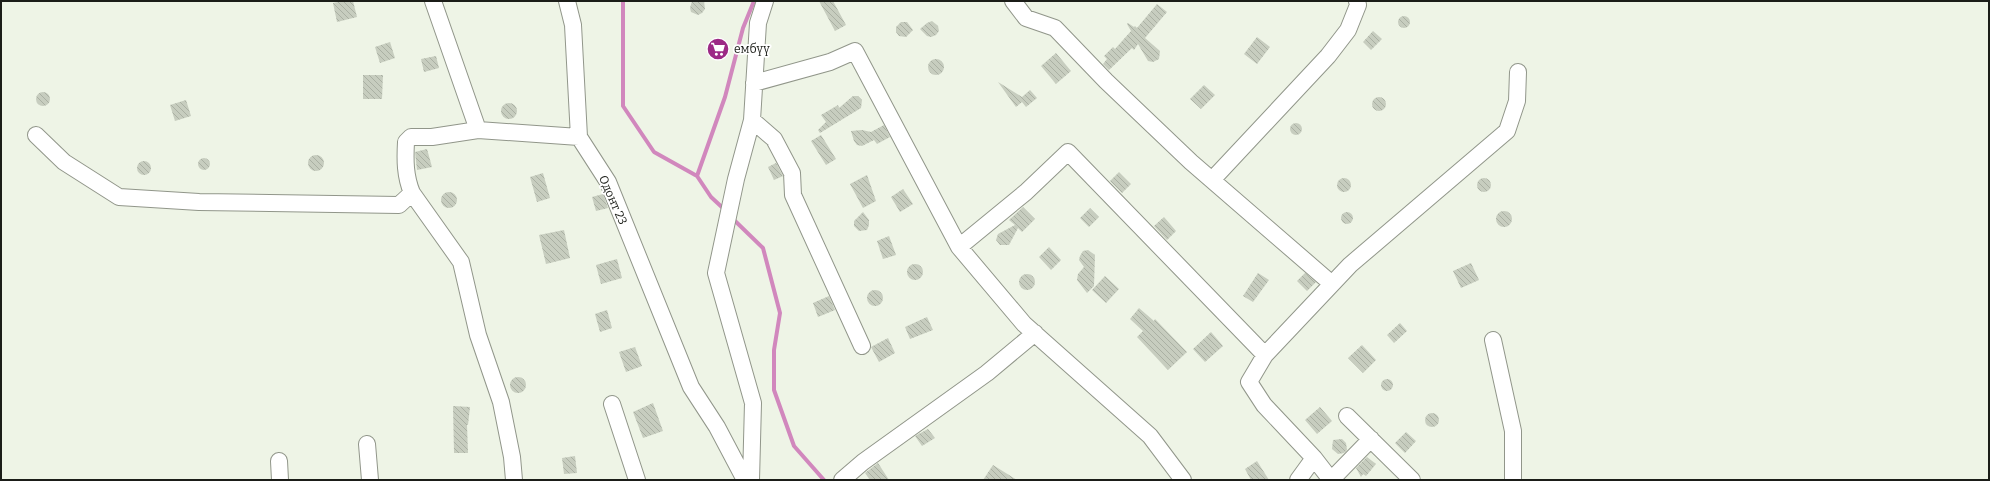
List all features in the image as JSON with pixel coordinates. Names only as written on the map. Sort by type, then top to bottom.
[{"type":"street","points":[[433,1],[478,130]]},
{"type":"street","points":[[514,480],[512,457],[501,402],[478,335],[461,262],[412,193],[408,182],[405,161],[406,142],[411,137],[432,137],[478,130],[579,136],[573,25],[567,1]]},
{"type":"street","points":[[751,480],[753,403],[716,273],[726,224],[752,120],[758,23],[765,1]]},
{"type":"street","points":[[1013,1],[1026,18],[1055,28],[1106,81],[1212,180],[1332,284]]},
{"type":"street","points":[[1212,180],[1328,56],[1348,30],[1358,5],[1357,1]]},
{"type":"street","points":[[754,83],[830,62],[854,51],[959,247],[1024,324],[1150,436],[1183,480]]},
{"type":"street","points":[[1371,440],[1331,480],[1314,458],[1264,405],[1249,382],[1265,355],[1356,260],[1507,131],[1517,101],[1518,72]]},
{"type":"street","points":[[752,120],[774,139],[792,173],[793,194],[862,346]]},
{"type":"street","points":[[36,134],[64,162],[119,197],[199,202],[400,205],[412,193]]},
{"type":"street","name":"Одонт 23","points":[[579,136],[608,182],[690,387],[717,427],[745,480]]},
{"type":"street","points":[[959,247],[1026,192],[1068,152],[1265,355]]},
{"type":"street","points":[[842,480],[863,462],[987,373],[1035,333]]},
{"type":"street","points":[[1493,340],[1513,430],[1514,480]]},
{"type":"street","points":[[612,404],[637,480]]},
{"type":"street","points":[[1347,416],[1412,480]]},
{"type":"street","points":[[367,444],[370,480]]},
{"type":"street","points":[[1298,480],[1314,458]]},
{"type":"street","points":[[279,461],[280,480]]},
{"type":"building","points":[[353,1],[357,17],[337,22],[333,3]]},
{"type":"building","points":[[692,1],[704,1],[705,9],[702,13],[698,15],[691,12],[690,8]]},
{"type":"building","points":[[819,1],[833,1],[846,25],[835,31]]},
{"type":"building","points":[[1157,4],[1167,12],[1145,38],[1160,51],[1159,59],[1153,62],[1148,61],[1138,44],[1134,50],[1132,48],[1109,70],[1103,64],[1107,59],[1104,56],[1113,47],[1115,49],[1131,31],[1127,24],[1128,23],[1137,28]]},
{"type":"building","points":[[1406,16],[1409,17],[1409,27],[1402,28],[1399,27],[1398,20],[1399,17]]},
{"type":"building","points":[[932,21],[938,26],[939,31],[936,35],[931,37],[927,36],[920,29]]},
{"type":"building","points":[[901,22],[907,22],[913,30],[906,37],[899,36],[896,32],[896,27]]},
{"type":"building","points":[[1373,31],[1382,39],[1371,50],[1363,42]]},
{"type":"building","points":[[1257,37],[1270,47],[1257,64],[1244,54]]},
{"type":"building","points":[[390,42],[395,58],[380,63],[375,47]]},
{"type":"building","points":[[1056,53],[1071,71],[1056,84],[1041,66]]},
{"type":"building","points":[[436,56],[439,68],[424,72],[421,59]]},
{"type":"building","points":[[936,59],[943,64],[944,67],[939,74],[936,75],[929,70],[928,67],[933,60]]},
{"type":"building","points":[[363,75],[383,75],[382,99],[363,99]]},
{"type":"building","points":[[998,82],[1022,97],[1030,90],[1037,98],[1026,107],[1022,102],[1016,107]]},
{"type":"building","points":[[1204,85],[1215,95],[1201,109],[1190,99]]},
{"type":"building","points":[[40,92],[46,92],[50,96],[50,102],[46,106],[40,106],[36,102],[36,96]]},
{"type":"building","points":[[853,96],[858,96],[862,100],[861,108],[820,133],[818,130],[826,122],[821,115],[838,105],[839,108]]},
{"type":"building","points":[[1376,97],[1382,97],[1386,101],[1386,107],[1382,111],[1376,111],[1372,107],[1372,101]]},
{"type":"building","points":[[186,100],[191,116],[175,121],[170,105]]},
{"type":"building","points":[[509,103],[516,108],[517,111],[512,118],[509,119],[502,114],[501,111],[506,104]]},
{"type":"building","points":[[1294,123],[1298,123],[1302,129],[1298,135],[1294,135],[1290,131],[1290,127]]},
{"type":"building","points":[[884,125],[890,137],[877,144],[874,140],[862,146],[857,145],[854,141],[851,131],[862,130],[871,132]]},
{"type":"building","points":[[821,135],[836,159],[826,165],[811,141]]},
{"type":"building","points":[[427,149],[432,167],[417,170],[415,152]]},
{"type":"building","points":[[316,155],[323,160],[324,163],[319,170],[316,171],[309,166],[308,163],[313,156]]},
{"type":"building","points":[[204,158],[208,160],[210,164],[208,168],[204,170],[200,168],[198,164],[200,160]]},
{"type":"building","points":[[141,161],[147,161],[151,165],[151,171],[147,175],[141,175],[137,171],[137,165]]},
{"type":"building","points":[[776,163],[783,176],[774,180],[768,167]]},
{"type":"building","points":[[1119,172],[1131,184],[1122,193],[1110,181]]},
{"type":"building","points":[[543,173],[550,198],[537,202],[530,177]]},
{"type":"building","points":[[867,175],[876,201],[863,208],[850,184]]},
{"type":"building","points":[[1344,178],[1349,180],[1351,185],[1349,190],[1344,192],[1339,190],[1337,185],[1339,180]]},
{"type":"building","points":[[1484,178],[1489,180],[1491,185],[1489,190],[1484,192],[1479,190],[1477,185],[1479,180]]},
{"type":"building","points":[[903,189],[913,204],[900,212],[891,197]]},
{"type":"building","points":[[449,192],[456,197],[457,200],[452,207],[449,208],[442,203],[441,200],[446,193]]},
{"type":"building","points":[[603,194],[608,208],[596,211],[592,197]]},
{"type":"building","points":[[1023,207],[1035,219],[1022,232],[1018,228],[1009,245],[1000,245],[996,240],[998,234],[1015,225],[1009,220]]},
{"type":"building","points":[[1090,208],[1099,217],[1089,227],[1080,218]]},
{"type":"building","points":[[1504,211],[1510,213],[1512,219],[1510,225],[1504,227],[1498,225],[1496,219],[1498,213]]},
{"type":"building","points":[[863,212],[869,220],[869,225],[867,230],[859,231],[854,226],[854,221]]},
{"type":"building","points":[[1345,212],[1349,212],[1353,218],[1349,224],[1345,224],[1341,220],[1341,216]]},
{"type":"building","points":[[1164,217],[1176,231],[1167,240],[1154,226]]},
{"type":"building","points":[[564,230],[570,258],[546,264],[539,235]]},
{"type":"building","points":[[889,236],[896,255],[883,259],[877,241]]},
{"type":"building","points":[[1049,247],[1061,260],[1051,270],[1039,257]]},
{"type":"building","points":[[1088,250],[1095,255],[1094,286],[1087,293],[1077,280],[1078,274],[1084,267],[1079,260],[1080,256],[1083,251]]},
{"type":"building","points":[[617,259],[622,278],[601,284],[596,265]]},
{"type":"building","points":[[1471,263],[1479,280],[1461,288],[1453,271]]},
{"type":"building","points":[[915,264],[922,269],[923,272],[918,279],[915,280],[908,275],[907,272],[912,265]]},
{"type":"building","points":[[1258,273],[1269,280],[1253,302],[1243,296]]},
{"type":"building","points":[[1305,273],[1316,282],[1307,291],[1297,281]]},
{"type":"building","points":[[1027,274],[1034,279],[1035,282],[1030,289],[1027,290],[1020,285],[1019,282],[1024,275]]},
{"type":"building","points":[[1105,276],[1119,289],[1106,303],[1092,290]]},
{"type":"building","points":[[875,290],[882,295],[883,298],[878,305],[875,306],[868,301],[867,298],[872,291]]},
{"type":"building","points":[[829,296],[835,310],[818,317],[813,303]]},
{"type":"building","points":[[1139,308],[1154,321],[1155,319],[1187,352],[1168,370],[1137,337],[1143,331],[1130,319]]},
{"type":"building","points":[[607,310],[612,328],[600,332],[595,314]]},
{"type":"building","points":[[927,317],[933,330],[910,339],[905,327]]},
{"type":"building","points":[[1400,323],[1407,331],[1394,343],[1387,335]]},
{"type":"building","points":[[1211,332],[1223,346],[1205,362],[1193,349]]},
{"type":"building","points":[[888,338],[895,353],[879,362],[871,347]]},
{"type":"building","points":[[1362,345],[1376,360],[1363,373],[1348,358]]},
{"type":"building","points":[[635,347],[642,366],[626,372],[619,352]]},
{"type":"building","points":[[518,377],[525,382],[526,385],[521,392],[518,393],[511,388],[510,385],[515,378]]},
{"type":"building","points":[[1385,379],[1389,379],[1393,385],[1389,391],[1385,391],[1381,387],[1381,383]]},
{"type":"building","points":[[653,403],[663,431],[643,438],[633,412]]},
{"type":"building","points":[[453,406],[470,407],[467,425],[468,453],[454,453]]},
{"type":"building","points":[[1320,407],[1332,421],[1317,434],[1305,420]]},
{"type":"building","points":[[1432,413],[1437,415],[1439,420],[1437,425],[1432,427],[1427,425],[1425,420],[1427,415]]},
{"type":"building","points":[[928,429],[935,438],[922,446],[915,436]]},
{"type":"building","points":[[1406,432],[1416,441],[1405,453],[1395,443]]},
{"type":"building","points":[[1342,439],[1346,443],[1347,450],[1344,453],[1338,454],[1332,449],[1333,440]]},
{"type":"building","points":[[575,456],[577,473],[564,474],[562,458]]},
{"type":"building","points":[[1367,457],[1376,464],[1366,476],[1363,474],[1361,477],[1356,468]]},
{"type":"building","points":[[1257,461],[1269,480],[1251,480],[1245,469]]},
{"type":"building","points":[[878,463],[889,480],[870,480],[865,473]]},
{"type":"building","points":[[993,465],[1017,480],[983,480]]},
{"type":"waterway","points":[[623,1],[623,106],[654,152],[697,176],[711,197],[725,210]]},
{"type":"waterway","points":[[697,176],[725,97],[743,28],[754,1]]},
{"type":"waterway","points":[[732,218],[763,248],[780,313],[774,350],[774,390],[794,446],[824,480]]},
{"type":"place","name":"ембүү","points":[[718,49]]}]
